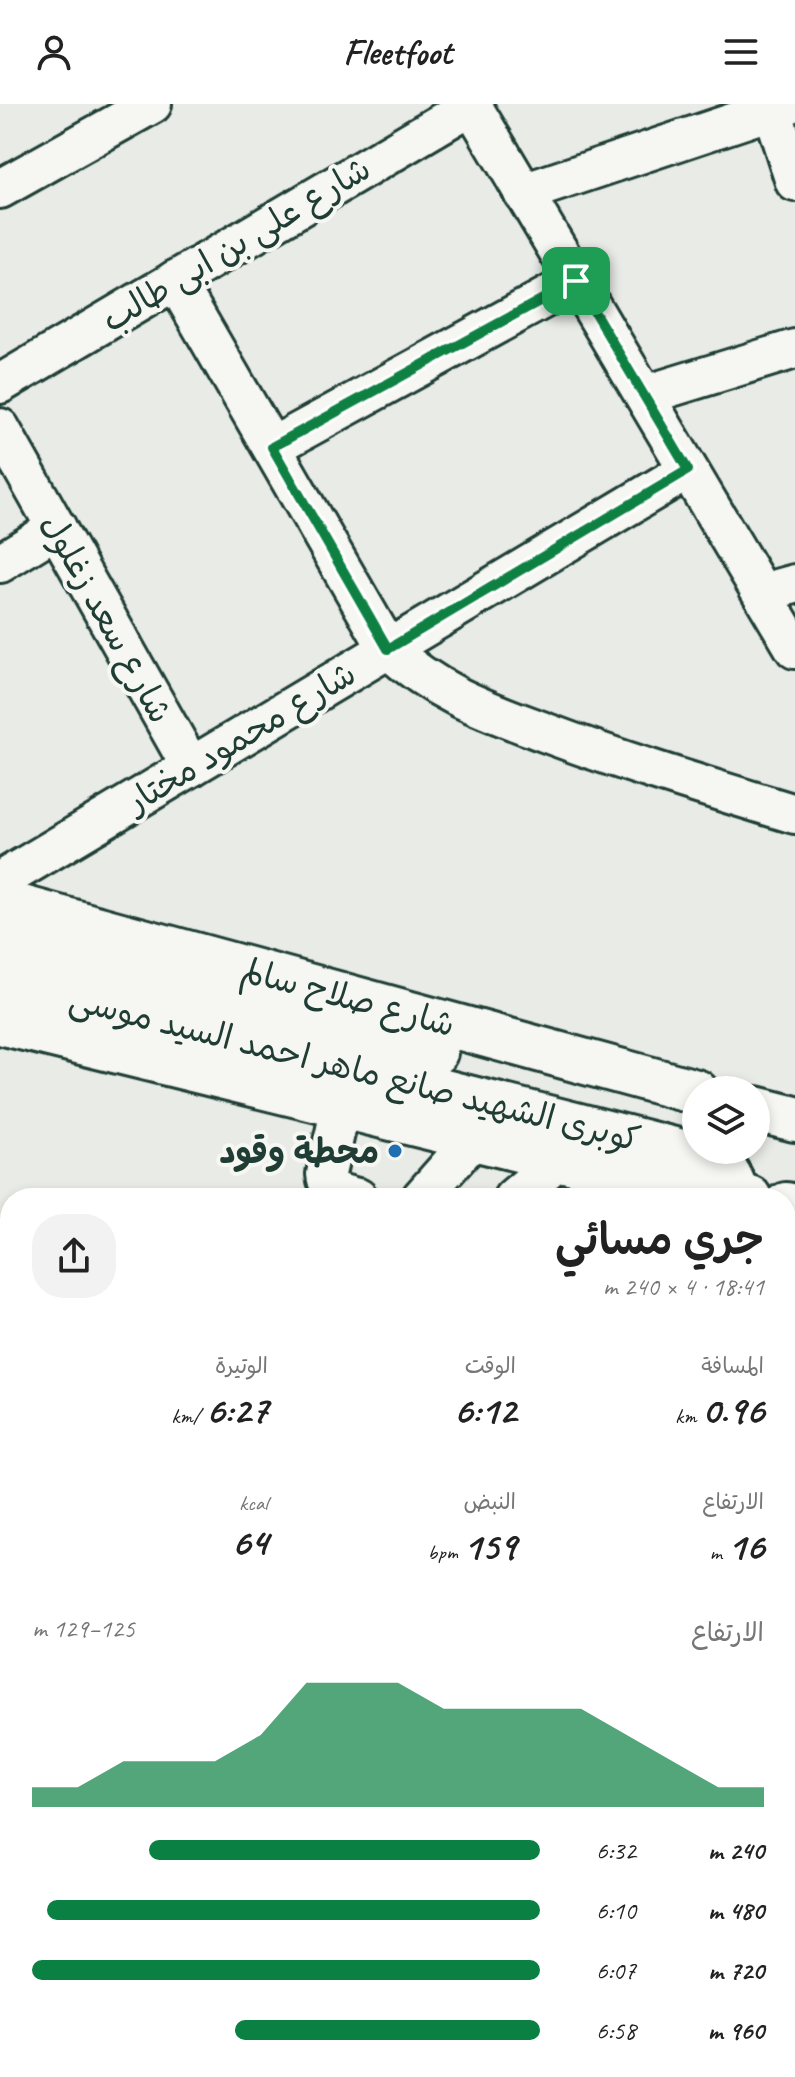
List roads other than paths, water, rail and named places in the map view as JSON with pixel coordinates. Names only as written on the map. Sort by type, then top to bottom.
[{"type":"main road","name":"شارع صلاح سالم","points":[[0,902],[682,1088]]},
{"type":"main road","name":"كوبرى الشهيد صانع ماهر احمد السيد موسى","points":[[0,940],[423,1067],[717,1161],[738,1188]]},
{"type":"main road","name":"كوبرى الشهيد صانع ماهر احمد السيد موسى","points":[[0,980],[682,1117]]},
{"type":"main road","points":[[0,1022],[559,1159],[704,1188]]},
{"type":"street","points":[[0,189],[96,117],[152,104]]},
{"type":"street","points":[[471,104],[688,470],[778,588],[795,649]]},
{"type":"street","name":"شارع على بن ابى طالب","points":[[0,384],[471,104]]},
{"type":"street","points":[[523,193],[777,106],[795,182]]},
{"type":"street","points":[[175,280],[388,649],[417,675],[461,700],[622,762],[795,814]]},
{"type":"street","points":[[272,447],[576,281]]},
{"type":"street","points":[[645,395],[795,349]]},
{"type":"street","name":"شارع سعد زغلول","points":[[0,428],[191,767]]},
{"type":"street","name":"شارع محمود مختار","points":[[0,881],[688,470]]},
{"type":"street","points":[[0,563],[57,528]]},
{"type":"street","points":[[330,1188],[326,1174],[341,1106]]},
{"type":"street","points":[[430,1188],[474,1138]]},
{"type":"street","points":[[525,1188],[559,1159]]},
{"type":"place","name":"محطة وقود","points":[[395,1151]]}]
